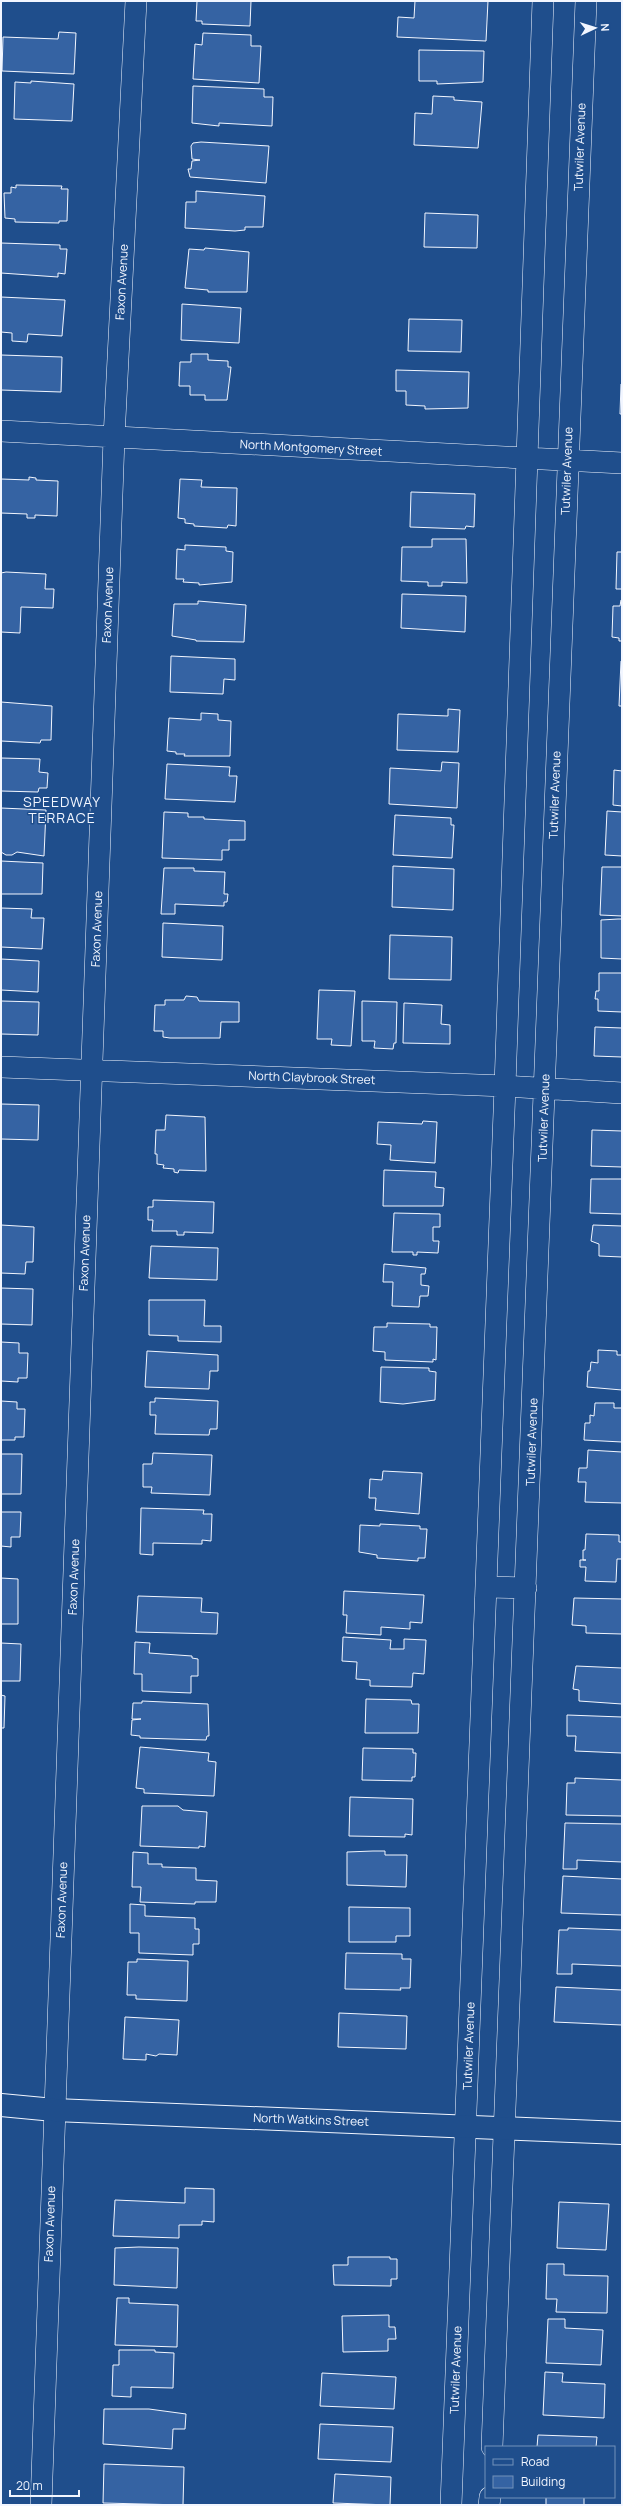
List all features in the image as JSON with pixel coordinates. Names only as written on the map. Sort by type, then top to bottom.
[{"type":"main road","name":"North Watkins Street","points":[[1,2105],[54,2110],[622,2133]]},
{"type":"street","name":"Faxon Avenue","points":[[41,2505],[114,438],[136,1]]},
{"type":"street","name":"Tutwiler Avenue","points":[[451,2505],[505,1086],[543,1]]},
{"type":"street","name":"Tutwiler Avenue","points":[[492,2446],[545,1088],[567,460],[586,1]]},
{"type":"street","name":"North Montgomery Street","points":[[1,431],[114,438],[622,462]]},
{"type":"street","name":"North Claybrook Street","points":[[1,1067],[505,1086],[622,1092]]},
{"type":"street","points":[[486,1587],[526,1588]]},
{"type":"building","points":[[197,1],[251,1],[250,26],[202,24],[202,21],[196,21]]},
{"type":"building","points":[[415,1],[488,1],[486,41],[397,37],[398,17],[414,18]]},
{"type":"building","points":[[59,32],[76,33],[74,74],[2,71],[3,37],[58,39]]},
{"type":"building","points":[[203,33],[251,35],[251,46],[261,46],[259,83],[193,79],[195,44],[202,45]]},
{"type":"building","points":[[419,50],[484,51],[483,82],[437,84],[437,81],[419,81]]},
{"type":"building","points":[[31,81],[74,84],[72,121],[14,119],[15,82],[31,83]]},
{"type":"building","points":[[193,86],[264,89],[264,97],[273,97],[272,126],[219,123],[219,126],[192,123]]},
{"type":"building","points":[[433,96],[454,97],[454,100],[482,102],[478,148],[414,145],[415,113],[432,114]]},
{"type":"building","points":[[201,142],[269,146],[266,183],[190,177],[188,169],[191,169],[192,161],[200,160],[192,159],[191,146],[193,143]]},
{"type":"building","points":[[16,185],[62,186],[61,189],[68,189],[67,221],[59,221],[59,223],[15,222],[15,219],[5,218],[4,193],[11,193],[11,187],[16,188]]},
{"type":"building","points":[[196,191],[265,196],[263,227],[245,227],[245,230],[235,231],[185,228],[186,202],[196,202]]},
{"type":"building","points":[[425,213],[478,215],[477,248],[424,247]]},
{"type":"building","points":[[1,243],[60,245],[60,249],[67,249],[65,274],[58,273],[58,277],[1,273]]},
{"type":"building","points":[[205,248],[249,252],[247,292],[208,292],[208,290],[185,288],[189,249],[204,250]]},
{"type":"building","points":[[1,297],[65,300],[62,336],[28,334],[27,342],[12,341],[12,333],[1,332]]},
{"type":"building","points":[[182,304],[241,308],[239,343],[181,340]]},
{"type":"building","points":[[409,319],[462,320],[461,352],[408,351]]},
{"type":"building","points":[[191,354],[208,354],[208,360],[228,361],[228,367],[231,367],[227,400],[205,400],[205,395],[190,395],[190,386],[179,386],[180,362],[191,362]]},
{"type":"building","points":[[1,355],[62,357],[61,392],[1,390]]},
{"type":"building","points":[[396,370],[469,372],[468,408],[425,409],[425,406],[406,405],[406,391],[396,391]]},
{"type":"building","points":[[621,384],[622,414],[620,414]]},
{"type":"building","points":[[29,477],[36,478],[36,480],[58,481],[57,516],[35,515],[35,518],[27,518],[27,514],[1,513],[1,479],[29,480]]},
{"type":"building","points":[[180,479],[202,480],[201,487],[237,488],[236,526],[228,525],[227,528],[194,526],[194,524],[185,523],[185,519],[178,518]]},
{"type":"building","points":[[411,492],[475,494],[474,527],[466,526],[465,529],[410,527]]},
{"type":"building","points":[[432,539],[466,539],[467,583],[442,582],[442,586],[428,586],[428,582],[401,581],[402,547],[432,547]]},
{"type":"building","points":[[185,545],[226,547],[226,551],[233,552],[232,582],[199,585],[199,583],[183,582],[184,579],[176,579],[177,549],[185,550]]},
{"type":"building","points":[[617,552],[622,552],[622,589],[616,589]]},
{"type":"building","points":[[1,573],[46,574],[45,589],[54,589],[53,608],[21,607],[20,633],[1,632]]},
{"type":"building","points":[[402,594],[466,596],[465,632],[401,628]]},
{"type":"building","points":[[621,600],[622,641],[619,641],[619,638],[612,637],[613,606],[620,606]]},
{"type":"building","points":[[198,601],[246,605],[244,642],[196,641],[172,636],[174,604],[198,604]]},
{"type":"building","points":[[171,656],[235,659],[235,680],[224,679],[223,694],[170,692]]},
{"type":"building","points":[[621,661],[622,706],[619,706]]},
{"type":"building","points":[[1,702],[52,706],[51,740],[41,740],[40,743],[1,741]]},
{"type":"building","points":[[448,709],[460,710],[458,752],[397,750],[398,714],[448,716]]},
{"type":"building","points":[[201,713],[218,714],[218,720],[231,721],[230,756],[184,756],[185,754],[176,754],[176,752],[167,751],[169,718],[201,720]]},
{"type":"building","points":[[1,758],[40,759],[39,772],[48,773],[47,788],[39,788],[38,792],[1,791]]},
{"type":"building","points":[[442,762],[459,763],[457,808],[389,804],[390,768],[441,771]]},
{"type":"building","points":[[167,764],[230,767],[229,776],[237,776],[235,802],[165,799]]},
{"type":"building","points":[[614,770],[622,771],[622,806],[613,805]]},
{"type":"building","points":[[1,808],[46,810],[44,856],[17,852],[12,855],[6,855],[1,852]]},
{"type":"building","points":[[607,811],[622,812],[622,856],[605,855]]},
{"type":"building","points":[[164,812],[188,813],[188,817],[204,817],[204,819],[245,821],[245,840],[229,840],[229,850],[222,850],[222,860],[162,858]]},
{"type":"building","points":[[395,815],[451,818],[451,825],[454,825],[452,858],[393,855]]},
{"type":"building","points":[[1,861],[43,863],[42,894],[1,894]]},
{"type":"building","points":[[393,866],[454,869],[453,910],[392,907]]},
{"type":"building","points":[[602,867],[622,867],[622,916],[600,915]]},
{"type":"building","points":[[164,868],[194,868],[194,871],[225,872],[224,894],[228,894],[227,902],[224,902],[224,906],[175,904],[175,914],[161,914]]},
{"type":"building","points":[[1,908],[32,909],[31,918],[44,918],[42,949],[1,947]]},
{"type":"building","points":[[622,919],[622,959],[601,958],[601,920]]},
{"type":"building","points":[[163,923],[223,926],[222,960],[162,957]]},
{"type":"building","points":[[390,935],[452,937],[451,980],[389,979]]},
{"type":"building","points":[[1,959],[39,961],[38,992],[1,990]]},
{"type":"building","points":[[599,973],[622,973],[622,1012],[598,1011],[598,999],[595,999],[596,991],[599,991]]},
{"type":"building","points":[[319,990],[355,991],[351,1046],[331,1045],[332,1039],[317,1039]]},
{"type":"building","points":[[186,996],[197,997],[199,1001],[239,1002],[239,1022],[221,1022],[220,1038],[170,1038],[163,1037],[163,1031],[154,1031],[155,1005],[165,1005],[165,1000],[184,1000]]},
{"type":"building","points":[[1,1001],[39,1002],[38,1035],[1,1034]]},
{"type":"building","points":[[362,1001],[397,1002],[396,1043],[394,1043],[393,1049],[374,1048],[375,1041],[362,1041]]},
{"type":"building","points":[[404,1003],[442,1005],[441,1024],[450,1025],[450,1044],[403,1043]]},
{"type":"building","points":[[595,1027],[622,1028],[622,1057],[594,1056]]},
{"type":"building","points":[[1,1104],[39,1105],[38,1140],[1,1139]]},
{"type":"building","points":[[166,1115],[205,1117],[206,1171],[179,1170],[178,1173],[174,1172],[174,1169],[163,1168],[164,1165],[157,1164],[157,1154],[155,1154],[156,1130],[165,1130]]},
{"type":"building","points":[[423,1121],[437,1122],[435,1163],[390,1160],[391,1145],[377,1144],[378,1122],[422,1124]]},
{"type":"building","points":[[592,1130],[622,1131],[622,1167],[591,1166]]},
{"type":"building","points":[[384,1170],[436,1172],[435,1187],[444,1188],[443,1206],[383,1206]]},
{"type":"building","points":[[591,1179],[622,1179],[622,1214],[590,1213]]},
{"type":"building","points":[[153,1200],[214,1202],[213,1233],[184,1232],[184,1235],[177,1235],[177,1231],[152,1231],[153,1220],[148,1220],[148,1207],[153,1207]]},
{"type":"building","points":[[394,1213],[440,1214],[440,1227],[433,1227],[433,1241],[439,1241],[438,1253],[417,1252],[417,1255],[413,1255],[413,1252],[392,1252]]},
{"type":"building","points":[[1,1225],[34,1227],[33,1262],[26,1262],[25,1274],[1,1273]]},
{"type":"building","points":[[593,1225],[622,1226],[622,1257],[599,1256],[599,1244],[591,1241]]},
{"type":"building","points":[[151,1246],[218,1248],[217,1280],[149,1278]]},
{"type":"building","points":[[384,1264],[426,1268],[425,1274],[421,1274],[421,1285],[429,1286],[428,1296],[420,1296],[419,1307],[392,1306],[393,1282],[383,1282]]},
{"type":"building","points":[[1,1288],[33,1289],[32,1325],[1,1324]]},
{"type":"building","points":[[149,1300],[205,1300],[204,1326],[221,1326],[221,1342],[178,1341],[178,1336],[149,1335]]},
{"type":"building","points":[[387,1323],[430,1324],[430,1327],[437,1327],[436,1360],[433,1359],[433,1362],[385,1360],[385,1352],[373,1351],[374,1327],[387,1327]]},
{"type":"building","points":[[1,1342],[19,1343],[19,1353],[28,1353],[27,1378],[18,1378],[18,1382],[1,1381]]},
{"type":"building","points":[[598,1350],[617,1351],[617,1355],[622,1355],[622,1390],[587,1387],[588,1371],[590,1371],[591,1362],[598,1363]]},
{"type":"building","points":[[147,1351],[218,1355],[218,1371],[210,1371],[209,1389],[145,1387]]},
{"type":"building","points":[[381,1367],[429,1368],[429,1371],[436,1372],[435,1400],[403,1404],[380,1402]]},
{"type":"building","points":[[155,1398],[218,1401],[217,1429],[210,1429],[209,1435],[155,1434],[156,1415],[150,1415],[150,1402],[155,1402]]},
{"type":"building","points":[[1,1401],[17,1402],[17,1409],[25,1409],[24,1437],[15,1437],[15,1440],[1,1440]]},
{"type":"building","points":[[595,1403],[614,1403],[614,1408],[622,1408],[622,1442],[584,1440],[585,1423],[590,1423],[590,1415],[594,1416]]},
{"type":"building","points":[[588,1450],[622,1452],[622,1503],[585,1502],[586,1482],[578,1482],[579,1468],[587,1468]]},
{"type":"building","points":[[153,1453],[212,1455],[210,1495],[151,1493],[152,1487],[143,1487],[143,1464],[152,1464]]},
{"type":"building","points":[[1,1454],[22,1454],[21,1494],[1,1494]]},
{"type":"building","points":[[383,1471],[422,1473],[419,1514],[375,1510],[376,1498],[369,1498],[370,1479],[382,1480]]},
{"type":"building","points":[[141,1508],[204,1510],[203,1514],[212,1514],[211,1541],[202,1540],[202,1544],[153,1543],[153,1555],[140,1554]]},
{"type":"building","points":[[1,1512],[21,1512],[20,1537],[11,1537],[11,1547],[1,1546]]},
{"type":"building","points":[[380,1524],[420,1526],[420,1529],[427,1529],[425,1558],[418,1558],[418,1561],[377,1558],[377,1555],[359,1552],[360,1525],[380,1526]]},
{"type":"building","points":[[586,1534],[619,1535],[619,1542],[622,1542],[622,1559],[617,1559],[616,1582],[585,1581],[586,1567],[580,1567],[580,1560],[583,1560]]},
{"type":"building","points":[[1,1578],[18,1579],[18,1624],[1,1624]]},
{"type":"building","points":[[344,1591],[424,1595],[422,1623],[410,1622],[410,1629],[381,1627],[381,1635],[346,1633],[347,1615],[343,1615]]},
{"type":"building","points":[[138,1596],[202,1598],[201,1612],[218,1613],[217,1634],[136,1632]]},
{"type":"building","points":[[574,1598],[622,1599],[622,1634],[586,1633],[586,1626],[572,1625]]},
{"type":"building","points":[[343,1637],[391,1640],[390,1649],[404,1649],[404,1639],[426,1640],[424,1674],[413,1673],[412,1687],[370,1686],[370,1680],[356,1679],[357,1662],[342,1661]]},
{"type":"building","points":[[135,1642],[150,1643],[149,1653],[192,1656],[192,1658],[198,1659],[198,1676],[191,1676],[191,1693],[142,1691],[142,1674],[134,1674]]},
{"type":"building","points":[[1,1643],[21,1644],[20,1681],[1,1681]]},
{"type":"building","points":[[576,1666],[622,1668],[622,1704],[579,1701],[579,1690],[573,1689]]},
{"type":"building","points":[[1,1695],[5,1696],[4,1728],[1,1728]]},
{"type":"building","points":[[366,1699],[411,1700],[412,1704],[419,1704],[418,1733],[365,1733]]},
{"type":"building","points":[[142,1701],[208,1704],[209,1736],[207,1736],[206,1740],[140,1738],[140,1736],[131,1735],[132,1720],[141,1719],[132,1719],[133,1703],[142,1703]]},
{"type":"building","points":[[567,1715],[622,1717],[622,1753],[575,1751],[576,1736],[567,1736]]},
{"type":"building","points":[[140,1747],[209,1753],[208,1761],[216,1762],[214,1796],[144,1793],[144,1789],[136,1788]]},
{"type":"building","points":[[363,1748],[413,1749],[413,1753],[416,1753],[415,1777],[412,1777],[412,1781],[362,1780]]},
{"type":"building","points":[[575,1778],[622,1780],[622,1816],[566,1815],[567,1783],[575,1783]]},
{"type":"building","points":[[350,1797],[413,1799],[412,1835],[405,1834],[405,1837],[349,1836]]},
{"type":"building","points":[[142,1806],[178,1806],[183,1810],[207,1812],[205,1847],[140,1846]]},
{"type":"building","points":[[565,1823],[622,1824],[622,1862],[577,1860],[577,1869],[563,1869]]},
{"type":"building","points":[[385,1851],[385,1855],[407,1855],[406,1887],[347,1885],[347,1852]]},
{"type":"building","points":[[133,1852],[148,1853],[148,1864],[162,1864],[162,1867],[196,1868],[196,1880],[217,1881],[216,1902],[195,1902],[195,1904],[140,1902],[141,1887],[132,1887]]},
{"type":"building","points":[[563,1876],[622,1879],[622,1915],[561,1913]]},
{"type":"building","points":[[130,1904],[145,1905],[145,1916],[195,1918],[195,1929],[199,1929],[199,1944],[193,1944],[193,1955],[139,1953],[139,1933],[130,1933]]},
{"type":"building","points":[[349,1907],[410,1908],[410,1936],[396,1936],[396,1942],[349,1942]]},
{"type":"building","points":[[568,1928],[622,1930],[622,1966],[572,1964],[572,1974],[557,1974],[559,1930],[568,1930]]},
{"type":"building","points":[[346,1953],[402,1954],[402,1959],[411,1959],[410,1988],[400,1988],[401,1990],[345,1989]]},
{"type":"building","points":[[137,1959],[188,1961],[187,2001],[136,1999],[136,1995],[127,1995],[128,1962],[137,1962]]},
{"type":"building","points":[[556,1987],[622,1990],[622,2025],[554,2022]]},
{"type":"building","points":[[339,2013],[407,2016],[406,2049],[338,2047]]},
{"type":"building","points":[[125,2017],[179,2020],[177,2055],[159,2054],[156,2056],[146,2054],[146,2060],[123,2059]]},
{"type":"building","points":[[185,2188],[214,2189],[214,2222],[202,2221],[202,2225],[179,2225],[179,2238],[113,2236],[115,2200],[185,2203]]},
{"type":"building","points":[[559,2202],[609,2204],[606,2250],[557,2248]]},
{"type":"building","points":[[115,2248],[178,2248],[177,2288],[114,2285]]},
{"type":"building","points":[[348,2257],[390,2257],[390,2259],[397,2259],[397,2279],[391,2279],[391,2286],[334,2285],[333,2265],[348,2265]]},
{"type":"building","points":[[547,2264],[564,2264],[564,2275],[608,2276],[607,2313],[556,2312],[557,2299],[546,2299]]},
{"type":"building","points":[[117,2298],[129,2298],[129,2303],[178,2305],[177,2347],[115,2345]]},
{"type":"building","points":[[389,2315],[389,2327],[395,2327],[396,2339],[388,2339],[388,2351],[343,2352],[342,2316]]},
{"type":"building","points":[[548,2319],[565,2319],[565,2328],[603,2330],[601,2365],[546,2363]]},
{"type":"building","points":[[119,2350],[155,2350],[155,2352],[174,2353],[173,2388],[131,2387],[131,2397],[112,2396],[113,2365],[119,2365]]},
{"type":"building","points":[[545,2372],[563,2373],[562,2382],[605,2384],[604,2418],[543,2415]]},
{"type":"building","points":[[322,2373],[396,2377],[394,2409],[320,2406]]},
{"type":"building","points":[[104,2409],[149,2409],[186,2414],[185,2429],[173,2429],[172,2449],[103,2444]]},
{"type":"building","points":[[320,2424],[393,2427],[391,2462],[318,2459]]},
{"type":"building","points":[[538,2435],[597,2437],[596,2446],[537,2446]]},
{"type":"building","points":[[104,2464],[184,2467],[183,2505],[103,2503]]},
{"type":"building","points":[[335,2474],[391,2477],[390,2505],[333,2503]]},
{"type":"building","points":[[546,2498],[584,2498],[584,2505],[546,2505]]},
{"type":"district","name":"SPEEDWAY TERRACE","points":[[62,810]]}]
